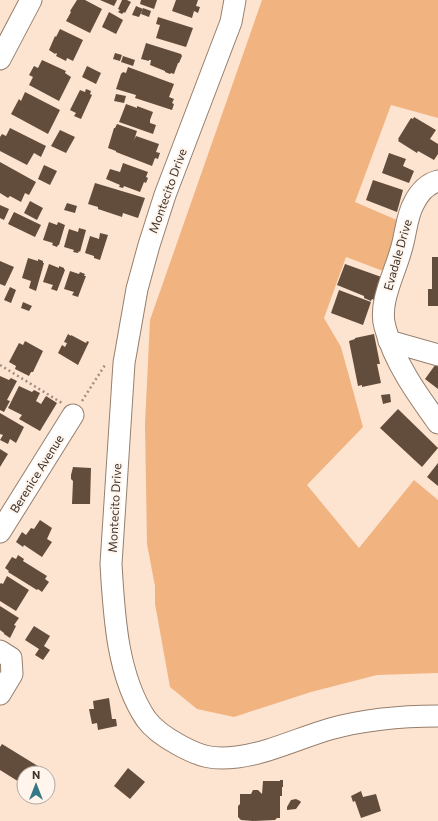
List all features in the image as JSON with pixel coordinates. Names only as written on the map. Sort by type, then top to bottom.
[{"type":"street","points":[[0,59],[31,0]]},
{"type":"street","name":"Montecito Drive","points":[[235,0],[231,22],[165,195],[136,289],[130,324],[124,363],[111,564],[118,637],[125,674],[135,698],[147,720],[166,738],[194,753],[214,759],[238,757],[266,750],[329,729],[359,721],[388,717],[438,716]]},
{"type":"street","name":"Evadale Drive","points":[[438,181],[422,190],[413,203],[402,249],[387,292],[384,309],[384,325],[389,341],[403,371],[438,423]]},
{"type":"street","points":[[389,341],[438,354]]},
{"type":"street","name":"Berenice Avenue","points":[[0,532],[73,415]]},
{"type":"street","points":[[0,651],[11,658],[12,674],[0,694]]},
{"type":"path","points":[[0,365],[60,401],[73,415],[106,363]]},
{"type":"shaded area","points":[[262,0],[438,0],[438,118],[391,105],[355,202],[399,221],[391,274],[346,257],[324,318],[341,347],[363,427],[307,485],[359,548],[414,480],[438,500],[438,673],[377,675],[311,692],[234,717],[197,709],[170,687],[155,604],[155,586],[147,544],[145,424],[150,320]]},
{"type":"building","points":[[77,0],[85,0],[102,9],[90,33],[66,21]]},
{"type":"building","points":[[100,0],[117,0],[114,6]]},
{"type":"building","points":[[122,0],[131,2],[125,13],[124,12],[122,14],[118,12],[120,10],[118,9]]},
{"type":"building","points":[[141,0],[157,0],[154,9],[140,4]]},
{"type":"building","points":[[176,0],[198,0],[196,6],[200,7],[198,13],[194,11],[192,18],[172,11]]},
{"type":"building","points":[[136,6],[143,9],[139,17],[132,15]]},
{"type":"building","points":[[143,8],[151,11],[149,17],[141,14]]},
{"type":"building","points":[[109,12],[123,20],[116,34],[102,27]]},
{"type":"building","points":[[158,17],[193,28],[186,47],[156,38],[160,25],[156,24]]},
{"type":"building","points":[[60,29],[83,40],[73,61],[67,58],[66,61],[56,56],[56,53],[55,54],[49,50]]},
{"type":"building","points":[[146,43],[181,54],[182,56],[174,74],[170,74],[150,65],[151,60],[141,59]]},
{"type":"building","points":[[115,53],[122,55],[120,61],[113,59]]},
{"type":"building","points":[[123,56],[135,60],[133,66],[121,62]]},
{"type":"building","points":[[42,60],[66,71],[65,73],[71,77],[59,101],[29,85],[33,77],[29,75],[34,66],[38,68]]},
{"type":"building","points":[[87,66],[101,73],[96,84],[82,77]]},
{"type":"building","points":[[128,67],[174,84],[169,97],[174,99],[172,103],[174,104],[172,110],[135,98],[136,95],[116,89],[121,74],[123,72],[126,73]]},
{"type":"building","points":[[86,89],[91,91],[90,94],[92,95],[81,119],[74,116],[76,113],[70,110],[80,90],[85,92]]},
{"type":"building","points":[[25,92],[60,110],[48,134],[11,114],[19,99],[21,101]]},
{"type":"building","points":[[116,94],[126,96],[124,103],[114,101]]},
{"type":"building","points":[[126,104],[137,108],[137,106],[153,112],[150,123],[156,125],[153,134],[119,122]]},
{"type":"building","points":[[414,117],[436,130],[430,139],[438,144],[438,154],[434,160],[418,151],[417,153],[398,141],[411,118],[413,119]]},
{"type":"building","points":[[117,124],[137,131],[134,140],[136,136],[159,144],[156,152],[160,153],[158,159],[155,158],[152,166],[108,148],[114,128]]},
{"type":"building","points":[[10,128],[46,146],[41,157],[34,153],[27,165],[0,151],[0,137],[2,134],[6,136]]},
{"type":"building","points":[[60,130],[75,137],[66,153],[51,146]]},
{"type":"building","points":[[389,153],[406,159],[403,166],[414,171],[409,183],[382,173]]},
{"type":"building","points":[[0,162],[36,182],[29,195],[25,193],[21,202],[10,196],[8,198],[0,193]]},
{"type":"building","points":[[123,163],[148,172],[146,183],[144,182],[140,192],[124,186],[123,188],[119,187],[120,185],[106,179],[110,169],[120,172]]},
{"type":"building","points":[[44,165],[57,171],[50,185],[38,179]]},
{"type":"building","points":[[373,180],[403,190],[397,212],[366,200]]},
{"type":"building","points":[[95,183],[145,198],[138,218],[123,213],[122,217],[88,204]]},
{"type":"building","points":[[30,201],[43,208],[37,220],[24,213]]},
{"type":"building","points":[[67,203],[77,206],[75,213],[64,210]]},
{"type":"building","points":[[0,205],[9,209],[4,220],[0,218]]},
{"type":"building","points":[[14,212],[41,225],[35,237],[8,224]]},
{"type":"building","points":[[49,222],[57,225],[58,222],[65,225],[57,247],[52,245],[53,243],[43,240]]},
{"type":"building","points":[[79,228],[86,230],[80,252],[79,251],[78,253],[64,247],[69,229],[78,232]]},
{"type":"building","points":[[100,233],[108,235],[100,260],[85,253],[90,236],[99,239]]},
{"type":"building","points":[[432,257],[438,257],[438,306],[428,306],[428,289],[432,289]]},
{"type":"building","points":[[28,258],[38,261],[38,259],[44,263],[36,291],[29,288],[31,281],[22,278]]},
{"type":"building","points":[[0,261],[14,267],[5,286],[0,284]]},
{"type":"building","points":[[49,264],[59,268],[59,266],[65,270],[57,291],[51,289],[53,285],[43,282]]},
{"type":"building","points":[[345,264],[387,279],[379,302],[372,299],[371,301],[364,298],[364,296],[337,285]]},
{"type":"building","points":[[70,271],[79,274],[80,272],[86,276],[78,297],[72,295],[74,292],[64,289]]},
{"type":"building","points":[[10,287],[16,290],[11,303],[4,300]]},
{"type":"building","points":[[339,290],[371,302],[363,325],[331,313]]},
{"type":"building","points":[[23,302],[32,306],[29,311],[21,308]]},
{"type":"building","points":[[68,334],[86,343],[87,341],[89,342],[78,365],[58,353],[62,345],[65,347],[67,343],[64,342]]},
{"type":"building","points":[[374,334],[380,364],[377,364],[381,383],[362,387],[362,385],[358,386],[349,341],[355,338]]},
{"type":"building","points":[[25,341],[43,351],[33,372],[31,372],[29,376],[15,369],[16,366],[9,362],[19,343],[23,345]]},
{"type":"building","points":[[438,361],[438,389],[425,379]]},
{"type":"building","points":[[0,376],[9,380],[11,378],[17,381],[7,400],[10,401],[4,412],[0,410]]},
{"type":"building","points":[[19,386],[32,392],[34,390],[40,393],[36,401],[41,404],[46,396],[57,403],[40,431],[19,419],[22,415],[8,408]]},
{"type":"building","points":[[390,394],[391,402],[383,404],[381,395]]},
{"type":"building","points":[[398,409],[438,448],[422,467],[380,428]]},
{"type":"building","points":[[0,413],[24,427],[16,443],[10,439],[8,444],[0,440],[3,435],[0,434]]},
{"type":"building","points":[[0,449],[8,454],[0,467]]},
{"type":"building","points":[[438,463],[438,486],[427,477]]},
{"type":"building","points":[[73,467],[91,468],[90,504],[72,504],[73,481],[71,479],[71,475]]},
{"type":"building","points":[[40,520],[52,528],[47,539],[52,542],[42,557],[24,545],[23,547],[16,542],[22,532],[26,535],[31,528],[34,529]]},
{"type":"building","points":[[18,555],[24,559],[23,561],[47,576],[45,579],[49,582],[42,592],[8,572],[9,571],[5,568],[12,557],[16,559]]},
{"type":"building","points":[[7,576],[29,590],[16,611],[0,601],[0,584],[3,584]]},
{"type":"building","points":[[0,606],[19,618],[14,625],[16,626],[10,638],[0,630]]},
{"type":"building","points":[[34,626],[50,636],[44,646],[50,650],[43,660],[35,655],[39,649],[25,640]]},
{"type":"building","points":[[109,698],[112,719],[116,719],[117,726],[98,730],[97,723],[92,724],[89,709],[94,709],[93,701]]},
{"type":"building","points":[[2,744],[36,765],[16,765],[16,780],[0,770],[0,747]]},
{"type":"building","points":[[128,768],[145,782],[130,799],[114,786]]},
{"type":"building","points":[[283,780],[283,787],[282,796],[280,796],[280,818],[275,820],[253,821],[241,820],[238,817],[240,794],[251,794],[253,790],[258,790],[262,794],[263,781]]},
{"type":"building","points":[[361,791],[363,797],[376,794],[381,811],[361,818],[355,801],[353,802],[351,796]]},
{"type":"building","points":[[296,799],[301,802],[296,809],[287,810],[291,800]]}]
